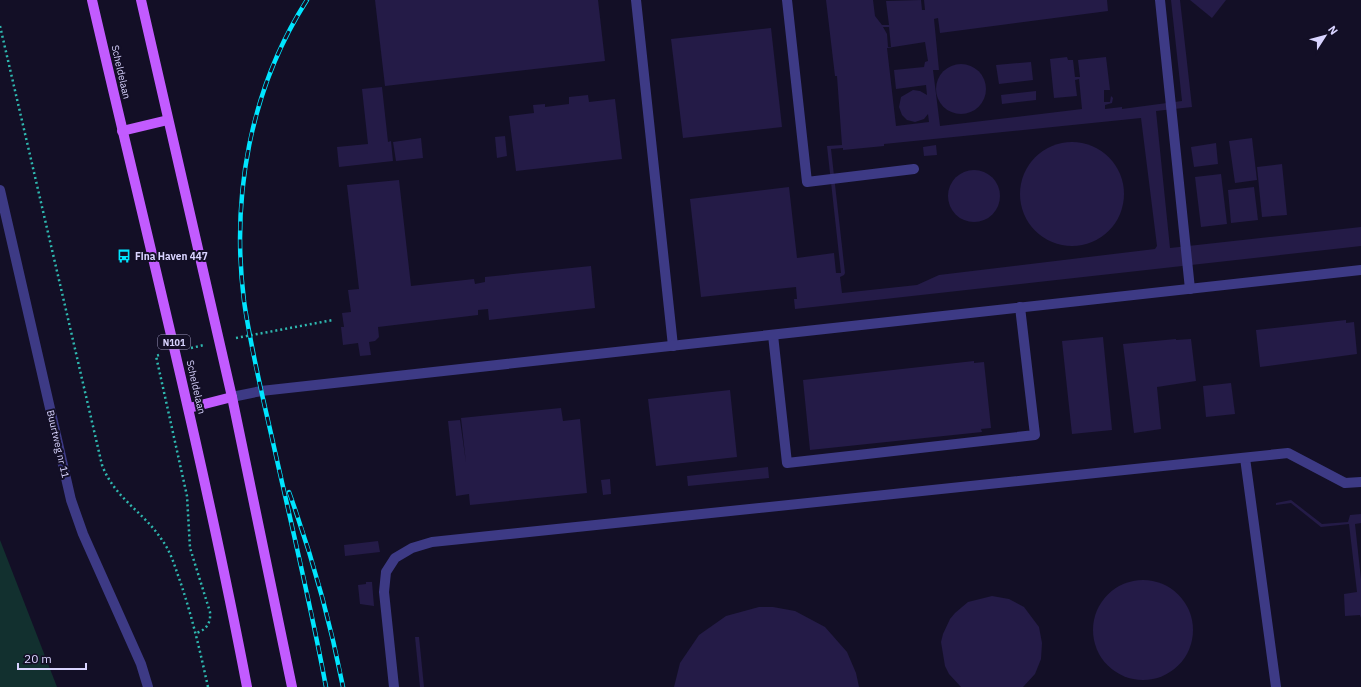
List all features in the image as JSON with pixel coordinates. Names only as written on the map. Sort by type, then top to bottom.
[{"type":"main road","name":"Scheldelaan","points":[[92,0],[189,408],[247,687]]},
{"type":"main road","points":[[141,0],[232,398],[292,687]]},
{"type":"main road","points":[[122,131],[168,120]]},
{"type":"main road","points":[[189,408],[232,398]]},
{"type":"lane","points":[[636,0],[672,346]]},
{"type":"lane","points":[[787,0],[807,182],[914,169]]},
{"type":"lane","points":[[1160,0],[1190,289]]},
{"type":"lane","name":"Buurtweg nr 11","points":[[0,190],[71,500],[83,534],[141,664],[148,687]]},
{"type":"lane","points":[[232,398],[261,391],[1361,270]]},
{"type":"lane","points":[[773,335],[787,463],[1036,435],[1020,307]]},
{"type":"lane","points":[[394,687],[384,592],[386,572],[395,558],[412,548],[432,542],[1288,453],[1345,483],[1361,482]]},
{"type":"lane","points":[[1245,458],[1276,687]]},
{"type":"path","points":[[0,26],[102,465],[108,480],[116,491],[152,526],[163,541],[172,558],[196,633],[208,687]]},
{"type":"path","points":[[196,633],[202,631],[208,625],[211,619],[210,612],[190,548],[187,496],[156,356],[239,337],[333,320]]},
{"type":"green space","points":[[0,540],[57,687],[0,687]]},
{"type":"building","points":[[375,0],[598,0],[605,61],[385,86]]},
{"type":"building","points":[[826,0],[873,0],[875,16],[882,25],[889,25],[886,1],[921,0],[922,10],[925,10],[924,0],[1107,0],[1108,11],[940,33],[938,18],[934,19],[939,70],[933,70],[940,126],[1082,109],[1079,79],[1075,80],[1077,96],[1054,98],[1050,59],[1067,57],[1068,60],[1073,60],[1075,77],[1080,77],[1078,60],[1106,57],[1110,90],[1104,90],[1104,102],[1110,102],[1111,96],[1113,98],[1112,103],[1105,105],[1105,109],[1122,107],[1122,109],[1182,101],[1171,0],[1180,0],[1192,107],[1156,111],[1170,248],[1361,227],[1361,246],[795,309],[794,299],[797,299],[796,287],[701,297],[690,199],[789,187],[797,258],[834,253],[836,273],[841,273],[827,146],[842,145],[837,76],[835,76]],"holes":[[[883,27],[889,27],[891,47],[888,47],[887,34]],[[925,42],[928,61],[925,62],[924,67],[894,70],[896,89],[926,85],[927,95],[920,91],[913,90],[901,97],[899,107],[902,115],[907,120],[915,122],[924,119],[928,114],[929,122],[896,126],[887,48]],[[1141,118],[1157,246],[1155,249],[939,275],[917,285],[842,293],[840,277],[845,273],[831,149],[843,148],[843,150],[884,146],[884,144]]]},
{"type":"building","points":[[1190,0],[1226,0],[1212,18]]},
{"type":"building","points":[[771,28],[782,127],[683,138],[671,39]]},
{"type":"building","points":[[1031,62],[1033,80],[999,84],[996,65]]},
{"type":"building","points":[[966,64],[971,65],[979,71],[985,79],[985,99],[979,107],[971,113],[956,114],[951,113],[943,107],[937,99],[936,84],[937,79],[943,71],[951,65]]},
{"type":"building","points":[[382,87],[388,142],[391,141],[393,161],[339,167],[337,147],[368,144],[362,89]]},
{"type":"building","points":[[1036,91],[1036,100],[1002,104],[1001,95]]},
{"type":"building","points":[[588,95],[589,102],[615,99],[622,159],[516,171],[509,116],[534,113],[533,105],[545,104],[545,107],[569,104],[569,97]]},
{"type":"building","points":[[505,136],[507,156],[497,158],[495,137]]},
{"type":"building","points":[[421,138],[423,158],[396,161],[393,142]]},
{"type":"building","points":[[1252,138],[1257,180],[1235,183],[1229,141]]},
{"type":"building","points":[[1072,142],[1092,146],[1109,157],[1120,174],[1124,194],[1120,214],[1109,231],[1092,242],[1072,246],[1052,242],[1035,231],[1024,214],[1020,194],[1024,174],[1035,157],[1052,146]]},
{"type":"building","points":[[1216,143],[1218,164],[1194,167],[1191,147]]},
{"type":"building","points":[[936,145],[937,155],[924,156],[923,147]]},
{"type":"building","points":[[1282,164],[1287,215],[1262,217],[1257,167]]},
{"type":"building","points":[[969,170],[979,170],[993,177],[1000,191],[1000,201],[993,215],[979,222],[969,222],[959,218],[952,211],[948,201],[948,191],[952,181],[959,174]]},
{"type":"building","points":[[1221,174],[1227,224],[1201,227],[1195,177]]},
{"type":"building","points":[[399,180],[411,286],[474,279],[475,284],[485,282],[485,277],[591,266],[595,308],[489,320],[488,309],[478,310],[478,315],[378,327],[379,337],[375,341],[369,342],[371,355],[360,356],[358,343],[343,345],[341,327],[344,327],[342,313],[351,312],[348,290],[359,289],[347,185]]},
{"type":"building","points":[[1254,187],[1258,220],[1231,223],[1228,190]]},
{"type":"building","points":[[1346,320],[1346,323],[1354,322],[1357,354],[1260,367],[1256,330]]},
{"type":"building","points":[[1103,337],[1112,430],[1072,434],[1062,341]]},
{"type":"building","points":[[1191,339],[1196,381],[1157,387],[1161,429],[1134,433],[1123,344]]},
{"type":"building","points":[[974,361],[974,363],[984,362],[991,428],[981,429],[982,432],[810,450],[803,380]]},
{"type":"building","points":[[1231,383],[1235,414],[1206,417],[1203,386]]},
{"type":"building","points":[[730,390],[737,457],[656,466],[648,399]]},
{"type":"building","points":[[561,408],[563,421],[580,419],[587,493],[470,505],[469,494],[456,496],[448,421],[460,420],[466,463],[461,418]]},
{"type":"building","points":[[768,467],[769,478],[688,486],[687,476]]},
{"type":"building","points":[[610,479],[611,494],[603,495],[601,480]]},
{"type":"building","points":[[1291,500],[1322,524],[1348,522],[1350,515],[1361,514],[1361,523],[1355,524],[1361,579],[1361,618],[1360,615],[1345,616],[1344,594],[1357,592],[1349,524],[1321,527],[1291,503],[1276,505],[1276,503]]},
{"type":"building","points":[[378,541],[380,552],[345,556],[344,545]]},
{"type":"building","points":[[1143,580],[1162,583],[1179,594],[1190,611],[1193,630],[1190,649],[1179,666],[1162,677],[1143,680],[1124,677],[1107,666],[1096,649],[1093,630],[1096,611],[1107,594],[1124,583]]},
{"type":"building","points":[[366,582],[372,582],[374,606],[360,604],[358,585],[366,584]]},
{"type":"building","points":[[992,596],[1009,599],[1024,607],[1039,627],[1042,643],[1041,659],[1035,674],[1023,687],[961,687],[949,674],[945,666],[941,642],[943,634],[950,619],[968,602]]},
{"type":"building","points":[[759,607],[773,607],[795,611],[825,627],[847,652],[856,673],[859,687],[674,687],[680,663],[699,635],[726,616]]},
{"type":"building","points":[[415,637],[419,637],[424,687],[420,687]]},
{"type":"railway","points":[[307,0],[287,34],[271,70],[249,145],[243,184],[240,223],[241,262],[244,301],[254,356],[308,597],[326,687]]},
{"type":"railway","points":[[289,492],[320,588],[343,687]]},
{"type":"place","name":"Fina Haven 447","points":[[124,256]]}]
